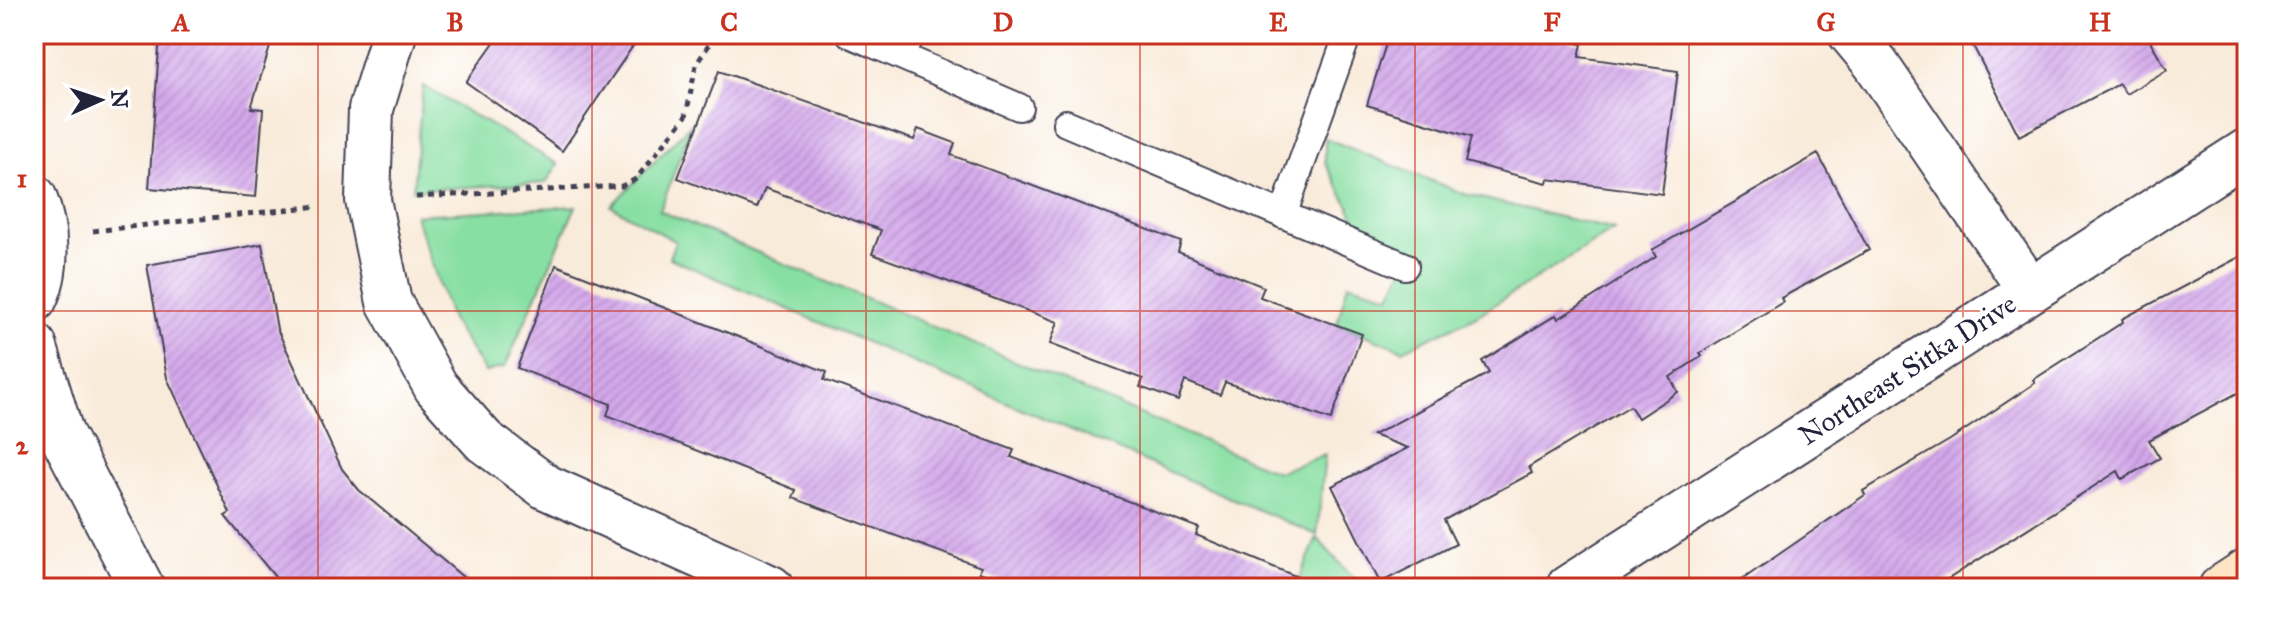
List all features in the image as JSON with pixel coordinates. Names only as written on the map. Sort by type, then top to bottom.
[{"type":"street","points":[[394,34],[371,109],[368,200],[389,302],[436,387],[484,441],[546,487],[771,588]]},
{"type":"street","points":[[1851,34],[1876,64],[2030,290]]},
{"type":"street","name":"Northeast Sitka Drive","points":[[1568,588],[2247,151]]},
{"type":"street","points":[[34,300],[44,281],[39,217]]},
{"type":"street","points":[[34,345],[61,433],[142,588]]},
{"type":"street","points":[[2221,588],[2247,571]]},
{"type":"lane","points":[[850,34],[907,45],[1019,107]]},
{"type":"lane","points":[[1283,215],[1348,34]]},
{"type":"lane","points":[[1066,123],[1405,266]]},
{"type":"path","points":[[409,198],[622,186],[636,179],[686,116],[696,65],[716,34]]},
{"type":"path","points":[[39,217],[319,206]]},
{"type":"green space","points":[[423,86],[558,164],[546,183],[413,190]]},
{"type":"green space","points":[[692,123],[660,211],[1277,472],[1325,455],[1317,535],[669,258],[675,241],[611,206]]},
{"type":"green space","points":[[1325,138],[1464,194],[1614,230],[1473,318],[1403,350],[1337,324],[1348,283],[1390,295],[1412,252],[1362,230],[1325,163]]},
{"type":"green space","points":[[576,206],[505,367],[485,372],[451,319],[415,215]]},
{"type":"green space","points":[[1317,538],[1362,588],[1295,588]]},
{"type":"building","points":[[160,34],[274,34],[251,108],[263,109],[256,197],[149,188]]},
{"type":"building","points":[[500,34],[641,34],[562,151],[466,82]]},
{"type":"building","points":[[1389,34],[1543,34],[1582,44],[1579,57],[1678,71],[1662,194],[1548,179],[1547,183],[1465,162],[1471,137],[1367,105]]},
{"type":"building","points":[[1967,34],[2146,34],[2167,70],[2126,94],[2119,84],[2019,136]]},
{"type":"building","points":[[719,71],[914,140],[918,129],[955,143],[951,155],[1181,242],[1178,252],[1264,287],[1260,297],[1362,334],[1331,420],[1225,382],[1220,395],[1185,381],[1178,401],[1140,387],[1143,379],[1050,344],[1058,322],[872,254],[881,230],[765,188],[757,208],[678,178]]},
{"type":"building","points":[[1818,154],[1869,250],[1781,298],[1783,302],[1700,353],[1702,356],[1670,377],[1678,392],[1638,418],[1630,406],[1529,467],[1532,473],[1444,520],[1456,544],[1380,583],[1332,486],[1408,448],[1373,435],[1489,373],[1482,361],[1556,315],[1558,319],[1656,257],[1652,250]]},
{"type":"building","points":[[262,244],[277,329],[342,469],[359,490],[476,588],[284,588],[225,516],[230,513],[167,378],[147,265]]},
{"type":"building","points":[[2247,253],[2247,388],[2149,440],[2160,458],[2122,479],[2118,471],[1934,588],[1730,588],[1865,495],[1863,491],[1950,440],[2035,383],[2033,380],[2123,322],[2122,319]]},
{"type":"building","points":[[556,265],[827,372],[824,380],[1014,450],[1011,457],[1199,528],[1196,535],[1324,588],[1020,588],[979,572],[981,567],[793,498],[796,490],[607,415],[611,404],[517,368]]}]
